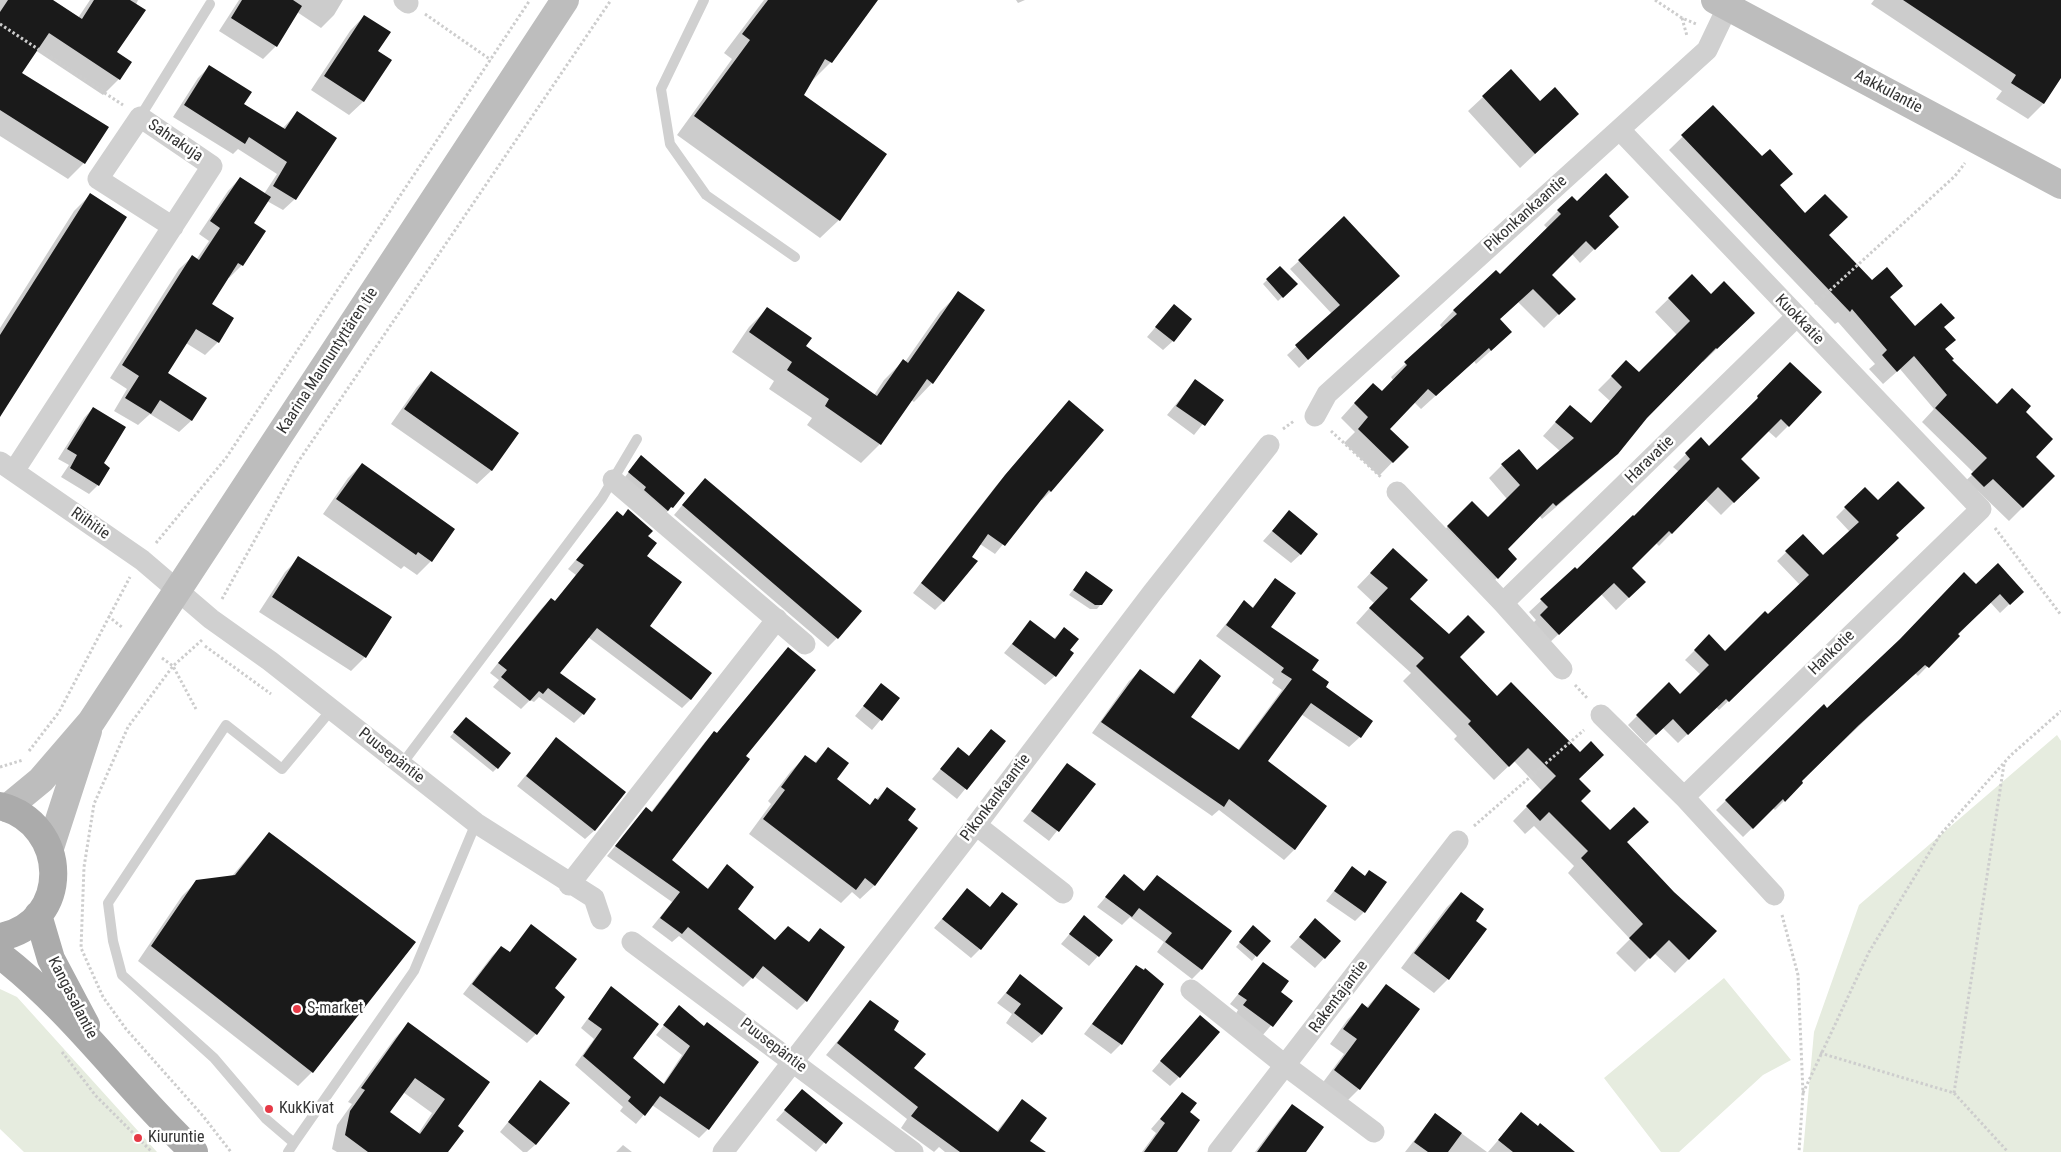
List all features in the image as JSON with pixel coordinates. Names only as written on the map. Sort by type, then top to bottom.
[{"type":"main road","name":"Kaarina Maununtyttären tie","points":[[4,807],[40,780],[91,722],[565,0]]},
{"type":"main road","name":"Aakkulantie","points":[[1722,3],[2061,185]]},
{"type":"main road","name":"Kaarina Maununtyttären tie","points":[[50,848],[91,722]]},
{"type":"main road","points":[[0,938],[19,930],[38,915],[45,906],[53,883],[53,859],[44,837],[29,819],[4,807]]},
{"type":"main road","name":"Kangasalantie","points":[[38,915],[51,959],[100,1051]]},
{"type":"main road","name":"Kangasalantie","points":[[0,955],[27,976],[100,1051],[157,1118],[194,1152]]},
{"type":"street","name":"Pikonkankaantie","points":[[1314,416],[1327,394],[1707,50],[1722,3]]},
{"type":"street","name":"Sahrakuja","points":[[7,466],[173,226],[212,166],[140,117],[98,180],[173,226]]},
{"type":"street","name":"Kuokkatie","points":[[1620,130],[1796,317],[1981,509]]},
{"type":"street","name":"Haravatie","points":[[1503,603],[1796,317]]},
{"type":"street","name":"Pikonkankaantie","points":[[724,1152],[976,825],[1152,592],[1269,445]]},
{"type":"street","name":"Riihitie","points":[[7,466],[142,560],[177,591]]},
{"type":"street","points":[[613,480],[805,644]]},
{"type":"street","points":[[1397,492],[1503,603],[1562,669]]},
{"type":"street","name":"Hankotie","points":[[1684,797],[1981,509]]},
{"type":"street","name":"Puusepäntie","points":[[177,591],[332,709],[476,823],[569,884],[594,898],[601,919]]},
{"type":"street","points":[[569,884],[778,620]]},
{"type":"street","points":[[1601,715],[1684,797],[1774,895]]},
{"type":"street","points":[[976,825],[1063,893]]},
{"type":"street","name":"Rakentajantie","points":[[1218,1152],[1458,841]]},
{"type":"street","name":"Puusepäntie","points":[[632,942],[794,1061],[913,1152]]},
{"type":"street","points":[[1191,990],[1286,1066],[1374,1132]]},
{"type":"lane","points":[[704,0],[661,88],[670,144],[706,195],[795,257]]},
{"type":"lane","points":[[140,117],[210,4]]},
{"type":"lane","points":[[402,764],[602,498],[637,439]]},
{"type":"lane","points":[[294,1143],[266,1118],[214,1058],[122,975],[113,941],[108,903],[226,724],[282,769],[332,709]]},
{"type":"lane","points":[[288,1152],[414,971],[476,823]]},
{"type":"path","points":[[22,759],[59,712],[108,616],[142,560],[226,458],[530,0]]},
{"type":"path","points":[[94,804],[128,727],[172,666],[201,642],[211,618],[298,462],[611,0]]},
{"type":"path","points":[[406,1],[491,60]]},
{"type":"path","points":[[0,24],[140,117]]},
{"type":"path","points":[[1796,317],[1820,300],[1955,176],[1970,158]]},
{"type":"path","points":[[1269,445],[1290,422],[1314,416],[1397,492]]},
{"type":"path","points":[[1981,509],[2061,615]]},
{"type":"path","points":[[172,666],[196,709]]},
{"type":"path","points":[[1458,841],[1601,715],[1562,669]]},
{"type":"path","points":[[1803,1093],[1820,1053],[1869,952],[1940,834],[2004,763],[2061,711]]},
{"type":"path","points":[[1954,1093],[2004,763]]},
{"type":"path","points":[[1774,895],[1798,974],[1803,1093],[1799,1152]]},
{"type":"path","points":[[58,1046],[96,1096],[152,1152]]},
{"type":"path","points":[[1820,1053],[1954,1093],[2008,1152]]},
{"type":"shaded area","points":[[2057,735],[2061,741],[2061,1152],[1803,1152],[1814,1032],[1859,905]]},
{"type":"shaded area","points":[[1724,978],[1791,1060],[1763,1075],[1679,1152],[1661,1152],[1604,1078]]},
{"type":"shaded area","points":[[0,989],[17,997],[157,1152],[24,1152],[0,1129]]},
{"type":"building","points":[[8,0],[53,0],[82,19],[94,0],[130,0],[146,10],[117,52],[132,62],[120,80],[49,33],[22,73],[109,127],[85,164],[0,110],[0,12]]},
{"type":"building","points":[[242,0],[293,0],[302,6],[277,47],[231,18]]},
{"type":"building","points":[[768,0],[878,0],[832,63],[825,59],[804,95],[887,154],[840,221],[694,116],[750,40],[742,34]]},
{"type":"building","points":[[1903,0],[2061,0],[2061,78],[2044,104],[2011,83],[2016,75]]},
{"type":"building","points":[[364,15],[391,32],[378,51],[392,60],[364,102],[324,76]]},
{"type":"building","points":[[209,65],[252,92],[244,104],[285,129],[297,111],[337,138],[296,200],[273,186],[287,162],[249,137],[245,144],[184,105]]},
{"type":"building","points":[[1511,69],[1540,101],[1555,87],[1579,114],[1535,154],[1482,96]]},
{"type":"building","points":[[1713,105],[1762,156],[1770,149],[1793,174],[1780,185],[1805,213],[1825,194],[1848,217],[1829,235],[1872,280],[1887,267],[1903,286],[1890,297],[1915,326],[1941,303],[1955,318],[1944,327],[1956,340],[1945,349],[1954,359],[1952,360],[1997,404],[2012,388],[2031,406],[2026,412],[2053,439],[2036,457],[2055,476],[2023,508],[1993,479],[1984,487],[1971,474],[1987,458],[1935,408],[1947,395],[1914,356],[1897,372],[1882,355],[1887,350],[1852,309],[1850,312],[1681,135]]},
{"type":"building","points":[[1606,173],[1629,197],[1609,216],[1619,227],[1595,250],[1586,241],[1552,275],[1576,299],[1559,315],[1533,289],[1500,319],[1512,332],[1491,351],[1489,348],[1436,396],[1428,389],[1390,429],[1409,447],[1393,463],[1358,429],[1368,417],[1354,403],[1373,383],[1382,391],[1407,365],[1404,362],[1457,314],[1453,310],[1496,270],[1500,274],[1561,214],[1557,210],[1572,196],[1577,201]]},
{"type":"building","points":[[240,177],[271,197],[254,223],[266,231],[243,266],[238,263],[212,304],[234,318],[219,343],[196,329],[168,373],[207,398],[192,421],[160,400],[151,414],[125,398],[139,376],[122,365],[192,255],[199,260],[220,228],[210,221]]},
{"type":"building","points":[[90,193],[127,217],[0,417],[0,335]]},
{"type":"building","points":[[1344,216],[1400,276],[1308,360],[1295,345],[1340,305],[1298,260]]},
{"type":"building","points":[[1280,266],[1298,284],[1283,298],[1266,279]]},
{"type":"building","points":[[1692,274],[1711,294],[1724,281],[1755,313],[1716,348],[1647,418],[1618,454],[1556,506],[1553,503],[1508,549],[1517,559],[1498,579],[1447,526],[1472,501],[1488,517],[1520,485],[1501,464],[1519,449],[1537,470],[1574,438],[1555,422],[1570,405],[1591,423],[1622,387],[1611,376],[1626,360],[1639,372],[1690,321],[1668,298]]},
{"type":"building","points":[[958,291],[985,310],[933,384],[927,379],[881,445],[825,406],[829,399],[787,370],[792,362],[749,332],[767,307],[812,338],[806,346],[877,396],[903,359],[908,363]]},
{"type":"building","points":[[1174,304],[1192,319],[1174,342],[1155,327]]},
{"type":"building","points":[[1790,362],[1822,392],[1789,427],[1781,419],[1741,459],[1760,478],[1734,503],[1718,487],[1672,534],[1669,531],[1632,568],[1646,582],[1629,598],[1614,583],[1559,635],[1540,615],[1548,607],[1540,599],[1575,567],[1577,569],[1634,516],[1690,459],[1685,453],[1701,437],[1709,446],[1758,398],[1757,396]]},
{"type":"building","points":[[431,371],[519,433],[492,471],[404,409]]},
{"type":"building","points":[[1195,379],[1224,400],[1205,426],[1176,406]]},
{"type":"building","points":[[1069,400],[1104,430],[1051,492],[1049,490],[1005,546],[988,534],[972,557],[978,561],[944,602],[921,583],[1005,475]]},
{"type":"building","points":[[93,407],[126,427],[104,463],[110,468],[99,486],[70,468],[77,455],[67,449]]},
{"type":"building","points":[[641,455],[685,493],[673,508],[671,507],[668,511],[644,490],[646,487],[628,472]]},
{"type":"building","points":[[362,463],[455,529],[432,562],[418,552],[416,555],[336,499]]},
{"type":"building","points":[[705,478],[862,611],[838,639],[682,505]]},
{"type":"building","points":[[1898,481],[1925,508],[1896,535],[1899,538],[1729,702],[1726,699],[1688,735],[1673,719],[1656,735],[1636,715],[1669,682],[1680,694],[1709,665],[1694,650],[1709,634],[1725,651],[1765,611],[1768,614],[1809,575],[1785,551],[1803,534],[1823,555],[1859,522],[1844,507],[1865,487],[1878,500]]},
{"type":"building","points":[[628,509],[653,531],[648,536],[657,543],[647,556],[682,582],[650,626],[712,673],[691,700],[597,628],[560,673],[596,699],[584,715],[548,688],[543,694],[539,691],[530,701],[501,677],[507,670],[498,663],[551,598],[555,601],[584,565],[576,560],[617,511],[623,516]]},
{"type":"building","points":[[1289,510],[1318,534],[1301,555],[1272,531]]},
{"type":"building","points":[[1393,548],[1428,580],[1410,599],[1449,634],[1468,615],[1485,632],[1460,657],[1497,696],[1511,682],[1580,752],[1591,741],[1604,755],[1579,779],[1591,791],[1581,801],[1610,830],[1634,807],[1649,822],[1627,842],[1674,892],[1717,931],[1689,960],[1669,940],[1650,959],[1629,938],[1643,924],[1581,858],[1588,851],[1549,812],[1540,821],[1526,806],[1556,776],[1528,748],[1509,767],[1468,724],[1471,721],[1416,666],[1424,658],[1369,608],[1388,588],[1370,573]]},
{"type":"building","points":[[298,556],[392,617],[366,658],[272,597]]},
{"type":"building","points":[[1998,563],[2024,592],[2010,605],[2000,594],[1958,634],[1960,636],[1929,668],[1925,665],[1859,725],[1802,781],[1803,783],[1785,802],[1783,799],[1753,829],[1725,800],[1824,704],[1827,708],[1900,639],[1964,572],[1976,584]]},
{"type":"building","points":[[1086,571],[1113,590],[1102,605],[1095,605],[1073,590]]},
{"type":"building","points":[[1275,578],[1296,593],[1271,627],[1319,660],[1312,670],[1329,682],[1326,687],[1373,721],[1361,738],[1311,703],[1268,761],[1327,806],[1295,850],[1229,799],[1224,807],[1101,722],[1140,669],[1174,694],[1200,659],[1221,676],[1191,717],[1239,750],[1292,679],[1281,672],[1284,668],[1226,625],[1244,600],[1253,608]]},
{"type":"building","points":[[1030,620],[1055,639],[1064,627],[1079,639],[1070,650],[1074,653],[1056,677],[1012,644]]},
{"type":"building","points":[[788,647],[816,670],[746,756],[750,759],[672,860],[708,889],[727,864],[754,887],[738,909],[775,940],[788,926],[809,942],[820,928],[845,947],[807,1002],[763,966],[753,979],[688,927],[682,934],[660,918],[680,892],[615,846],[646,807],[652,812],[714,731],[717,733]]},
{"type":"building","points":[[881,683],[900,698],[882,721],[863,706]]},
{"type":"building","points":[[466,717],[511,753],[498,769],[453,732]]},
{"type":"building","points":[[991,729],[1006,741],[967,790],[940,769],[958,747],[969,756]]},
{"type":"building","points":[[556,737],[626,792],[595,831],[526,776]]},
{"type":"building","points":[[828,747],[849,763],[837,779],[870,805],[875,798],[878,800],[887,787],[916,809],[908,820],[918,828],[875,886],[865,878],[856,890],[763,819],[785,790],[781,787],[805,755],[816,763]]},
{"type":"building","points":[[1067,763],[1096,784],[1059,832],[1031,811]]},
{"type":"building","name":"S-market","points":[[269,832],[416,942],[313,1073],[151,946],[196,880],[235,875]]},
{"type":"building","points":[[1352,866],[1365,876],[1369,870],[1387,882],[1365,913],[1334,891]]},
{"type":"building","points":[[1124,874],[1144,891],[1157,875],[1232,931],[1202,970],[1165,942],[1172,933],[1139,908],[1132,917],[1105,897]]},
{"type":"building","points":[[967,888],[990,907],[1002,892],[1018,904],[981,950],[942,919]]},
{"type":"building","points":[[1461,892],[1484,909],[1476,921],[1487,929],[1449,980],[1414,953]]},
{"type":"building","points":[[1084,915],[1113,940],[1099,957],[1069,934]]},
{"type":"building","points":[[1315,918],[1341,941],[1325,959],[1299,937]]},
{"type":"building","points":[[531,924],[577,959],[555,988],[565,997],[537,1035],[472,984],[501,946],[510,952]]},
{"type":"building","points":[[1253,925],[1271,941],[1257,957],[1239,942]]},
{"type":"building","points":[[1263,962],[1289,981],[1281,992],[1293,1001],[1273,1027],[1243,1005],[1247,1000],[1238,994]]},
{"type":"building","points":[[1136,965],[1144,970],[1145,968],[1164,984],[1122,1045],[1092,1024]]},
{"type":"building","points":[[1020,974],[1063,1008],[1042,1035],[1014,1013],[1021,1004],[1006,993]]},
{"type":"building","points":[[1386,984],[1420,1009],[1360,1090],[1334,1070],[1357,1039],[1343,1029],[1362,1003],[1368,1008]]},
{"type":"building","points":[[611,986],[659,1024],[633,1058],[664,1084],[690,1046],[663,1025],[679,1005],[704,1026],[707,1022],[759,1062],[709,1130],[660,1096],[645,1116],[628,1101],[631,1097],[583,1056],[602,1029],[588,1019]]},
{"type":"building","points":[[870,1000],[899,1021],[894,1030],[926,1054],[914,1068],[998,1132],[1022,1099],[1047,1118],[1030,1141],[1046,1152],[960,1152],[911,1116],[918,1107],[837,1043]]},
{"type":"building","points":[[1200,1015],[1220,1032],[1180,1078],[1160,1061]]},
{"type":"building","points":[[408,1022],[490,1082],[458,1126],[464,1131],[448,1152],[368,1152],[345,1135],[350,1111],[365,1090],[361,1088]],"holes":[[[415,1078],[445,1099],[420,1134],[390,1112]]]},
{"type":"building","points":[[540,1080],[570,1103],[536,1145],[508,1122]]},
{"type":"building","points":[[802,1089],[843,1123],[826,1144],[784,1110]]},
{"type":"building","points":[[1182,1092],[1197,1103],[1190,1112],[1200,1120],[1177,1152],[1144,1152],[1165,1123],[1160,1119]]},
{"type":"building","points":[[1292,1104],[1324,1127],[1306,1152],[1257,1152]]},
{"type":"building","points":[[1521,1112],[1538,1126],[1540,1123],[1575,1152],[1513,1152],[1498,1140]]},
{"type":"building","points":[[1435,1113],[1462,1133],[1448,1152],[1428,1152],[1414,1142]]},
{"type":"place","name":"S-market","points":[[297,1009]]},
{"type":"place","name":"KukKivat","points":[[269,1109]]},
{"type":"place","name":"Kiuruntie","points":[[138,1138]]}]
